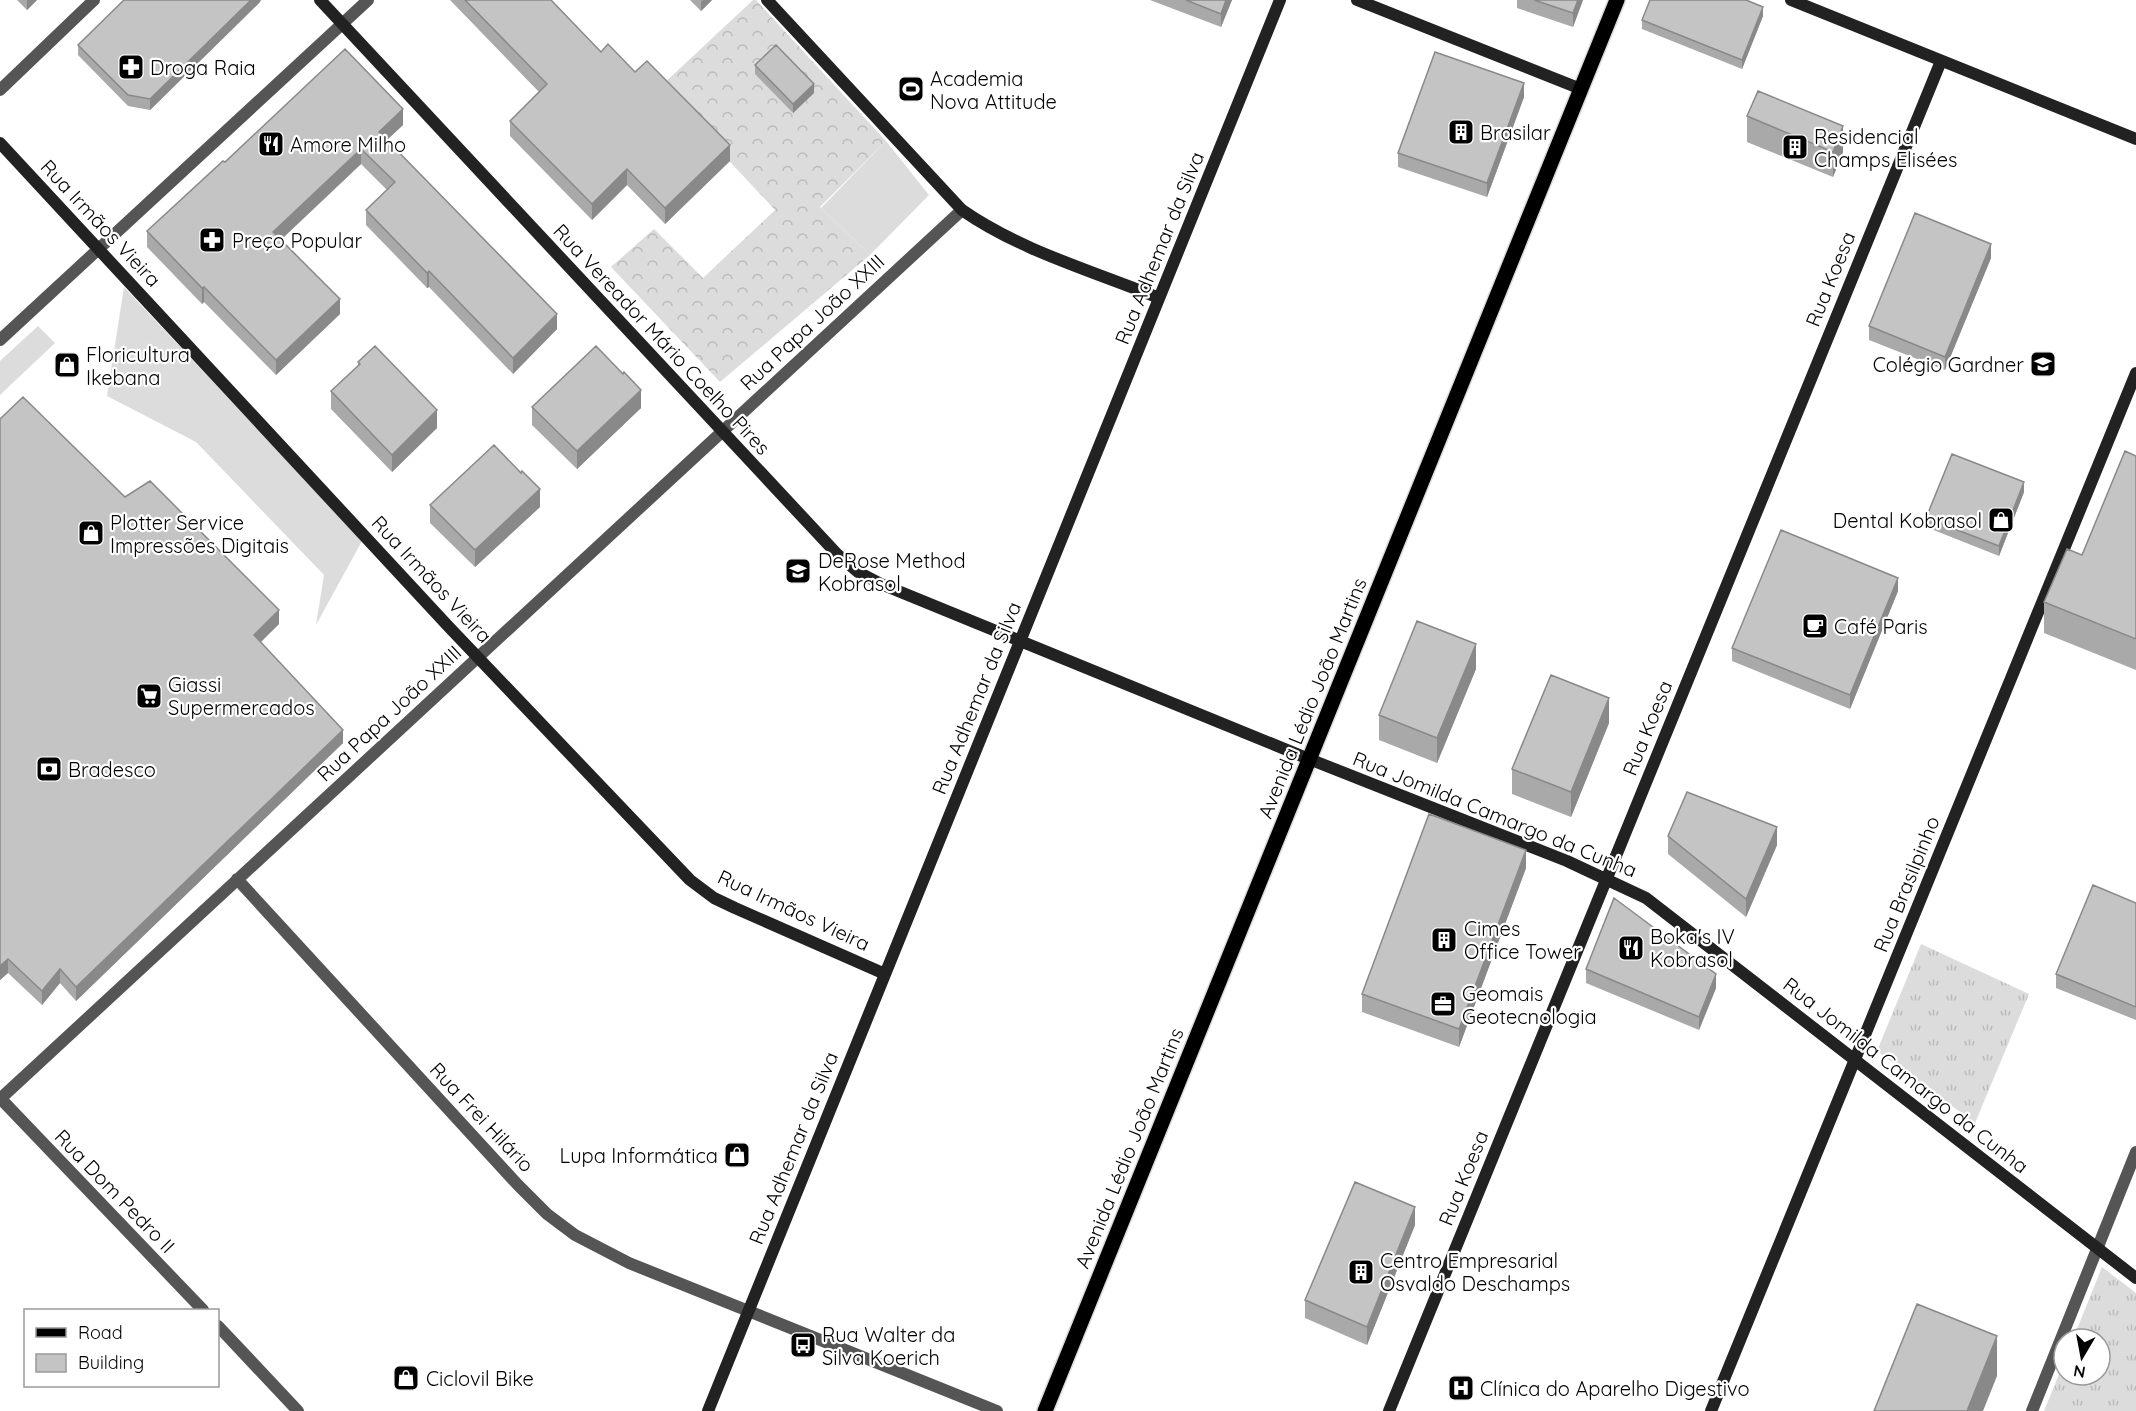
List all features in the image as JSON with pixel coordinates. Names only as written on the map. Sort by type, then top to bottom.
[{"type":"main road","name":"Avenida Lédio João Martins","points":[[1045,1411],[1617,0]]},
{"type":"street","points":[[0,90],[94,0]]},
{"type":"street","name":"Rua Vereador Mário Coelho Pires","points":[[320,0],[837,555],[858,572],[881,584],[1020,641]]},
{"type":"street","points":[[0,340],[368,0]]},
{"type":"street","points":[[767,0],[962,210],[987,227],[1011,239],[1159,298]]},
{"type":"street","name":"Rua Adhemar da Silva","points":[[708,1411],[1280,0]]},
{"type":"street","points":[[1357,0],[1581,89]]},
{"type":"street","points":[[1791,0],[2136,139]]},
{"type":"street","name":"Rua Koesa","points":[[1389,1411],[1941,61]]},
{"type":"street","name":"Rua Irmãos Vieira","points":[[0,143],[478,657],[690,880],[714,898],[885,974]]},
{"type":"street","name":"Rua Papa João XXIII","points":[[0,1098],[962,210]]},
{"type":"street","name":"Rua Brasilpinho","points":[[1711,1411],[2136,373]]},
{"type":"street","name":"Rua Jomilda Camargo da Cunha","points":[[1020,641],[1606,878],[1646,898],[2136,1278]]},
{"type":"street","name":"Rua Frei Hilário","points":[[237,879],[510,1177],[547,1214],[600,1250],[748,1311]]},
{"type":"street","name":"Rua Dom Pedro II","points":[[0,1098],[200,1309]]},
{"type":"street","points":[[2032,1411],[2136,1152]]},
{"type":"street","points":[[748,1311],[997,1411]]},
{"type":"street","points":[[219,1327],[298,1411]]},
{"type":"green space","points":[[753,0],[756,0],[886,141],[820,207],[870,255],[720,382],[611,267],[654,229],[703,278],[775,210],[660,87]]},
{"type":"green space","points":[[886,141],[929,195],[870,255],[821,208]]},
{"type":"green space","points":[[124,287],[362,541],[316,625],[324,575],[196,442],[107,396]]},
{"type":"green space","points":[[38,326],[55,343],[0,395],[0,361]]},
{"type":"green space","points":[[1921,944],[2029,994],[1975,1123],[1877,1051]]},
{"type":"green space","points":[[2102,1267],[2136,1293],[2136,1411],[2044,1411],[2054,1387],[2112,1387],[2112,1327],[2078,1327]]},
{"type":"building","points":[[124,0],[251,0],[150,99],[128,95],[78,45]]},
{"type":"building","points":[[465,0],[551,0],[601,52],[608,44],[635,72],[647,61],[730,145],[665,208],[627,169],[592,204],[510,121],[547,84]]},
{"type":"building","points":[[1186,0],[1226,0],[1221,14]]},
{"type":"building","points":[[1534,0],[1578,0],[1573,13]]},
{"type":"building","points":[[1650,0],[1746,0],[1763,7],[1742,60],[1642,20]]},
{"type":"building","points":[[776,45],[814,84],[793,104],[755,65]]},
{"type":"building","points":[[345,49],[403,109],[379,132],[557,314],[513,358],[366,210],[395,182],[361,149],[273,232],[340,299],[276,360],[147,231],[223,161],[225,162]]},
{"type":"building","name":"Brasilar","points":[[1435,52],[1524,83],[1487,183],[1398,153]]},
{"type":"building","points":[[1758,91],[1843,126],[1833,152],[1747,116]]},
{"type":"building","points":[[1915,213],[1991,244],[1945,357],[1869,326]]},
{"type":"building","points":[[375,346],[437,410],[392,455],[331,391],[360,364],[358,362]]},
{"type":"building","points":[[596,346],[641,390],[577,451],[532,407]]},
{"type":"building","name":"Giassi Supermercados","points":[[23,397],[125,497],[150,481],[279,610],[254,635],[343,730],[76,987],[60,969],[42,991],[8,959],[0,966],[0,419]]},
{"type":"building","points":[[494,445],[540,489],[475,550],[430,505]]},
{"type":"building","points":[[2125,451],[2136,456],[2136,639],[2044,602],[2067,549],[2082,555]]},
{"type":"building","points":[[1952,454],[2024,482],[1999,546],[1926,518]]},
{"type":"building","name":"Café Paris","points":[[1781,530],[1898,578],[1850,695],[1732,648]]},
{"type":"building","points":[[1417,621],[1476,644],[1437,738],[1379,715]]},
{"type":"building","points":[[1551,675],[1609,698],[1571,792],[1512,769]]},
{"type":"building","points":[[1687,792],[1777,827],[1746,899],[1668,836]]},
{"type":"building","name":"Cimes Office Tower","points":[[1429,814],[1526,850],[1459,1029],[1362,994]]},
{"type":"building","points":[[2093,885],[2136,903],[2136,1007],[2056,974]]},
{"type":"building","name":"Boka's IV Kobrasol","points":[[1614,898],[1716,974],[1699,1017],[1586,969]]},
{"type":"building","name":"Centro Empresarial Osvaldo Deschamps","points":[[1355,1182],[1415,1207],[1367,1327],[1305,1300]]},
{"type":"building","points":[[1917,1304],[1997,1336],[1967,1411],[1874,1411]]},
{"type":"place","name":"Droga Raia","points":[[131,67]]},
{"type":"place","name":"Academia Nova Attitude","points":[[911,89]]},
{"type":"place","name":"Brasilar","points":[[1461,132]]},
{"type":"place","name":"Amore Milho","points":[[271,144]]},
{"type":"place","name":"Residencial Champs Elisées","points":[[1795,147]]},
{"type":"place","name":"Preço Popular","points":[[212,240]]},
{"type":"place","name":"Colégio Gardner","points":[[2043,364]]},
{"type":"place","name":"Floricultura Ikebana","points":[[67,365]]},
{"type":"place","name":"Dental Kobrasol","points":[[2001,520]]},
{"type":"place","name":"Plotter Service Impressões Digitais","points":[[91,533]]},
{"type":"place","name":"DeRose Method Kobrasol","points":[[798,571]]},
{"type":"place","name":"Café Paris","points":[[1815,626]]},
{"type":"place","name":"Giassi Supermercados","points":[[149,696]]},
{"type":"place","name":"Bradesco","points":[[49,769]]},
{"type":"place","name":"Cimes Office Tower","points":[[1444,940]]},
{"type":"place","name":"Boka's IV Kobrasol","points":[[1631,948]]},
{"type":"place","name":"Geomais Geotecnologia","points":[[1443,1004]]},
{"type":"place","name":"Lupa Informática","points":[[737,1155]]},
{"type":"place","name":"Centro Empresarial Osvaldo Deschamps","points":[[1361,1272]]},
{"type":"place","name":"Rua Walter da Silva Koerich","points":[[803,1345]]},
{"type":"place","name":"Ciclovil Bike","points":[[406,1378]]},
{"type":"place","name":"Clínica do Aparelho Digestivo","points":[[1461,1388]]}]
